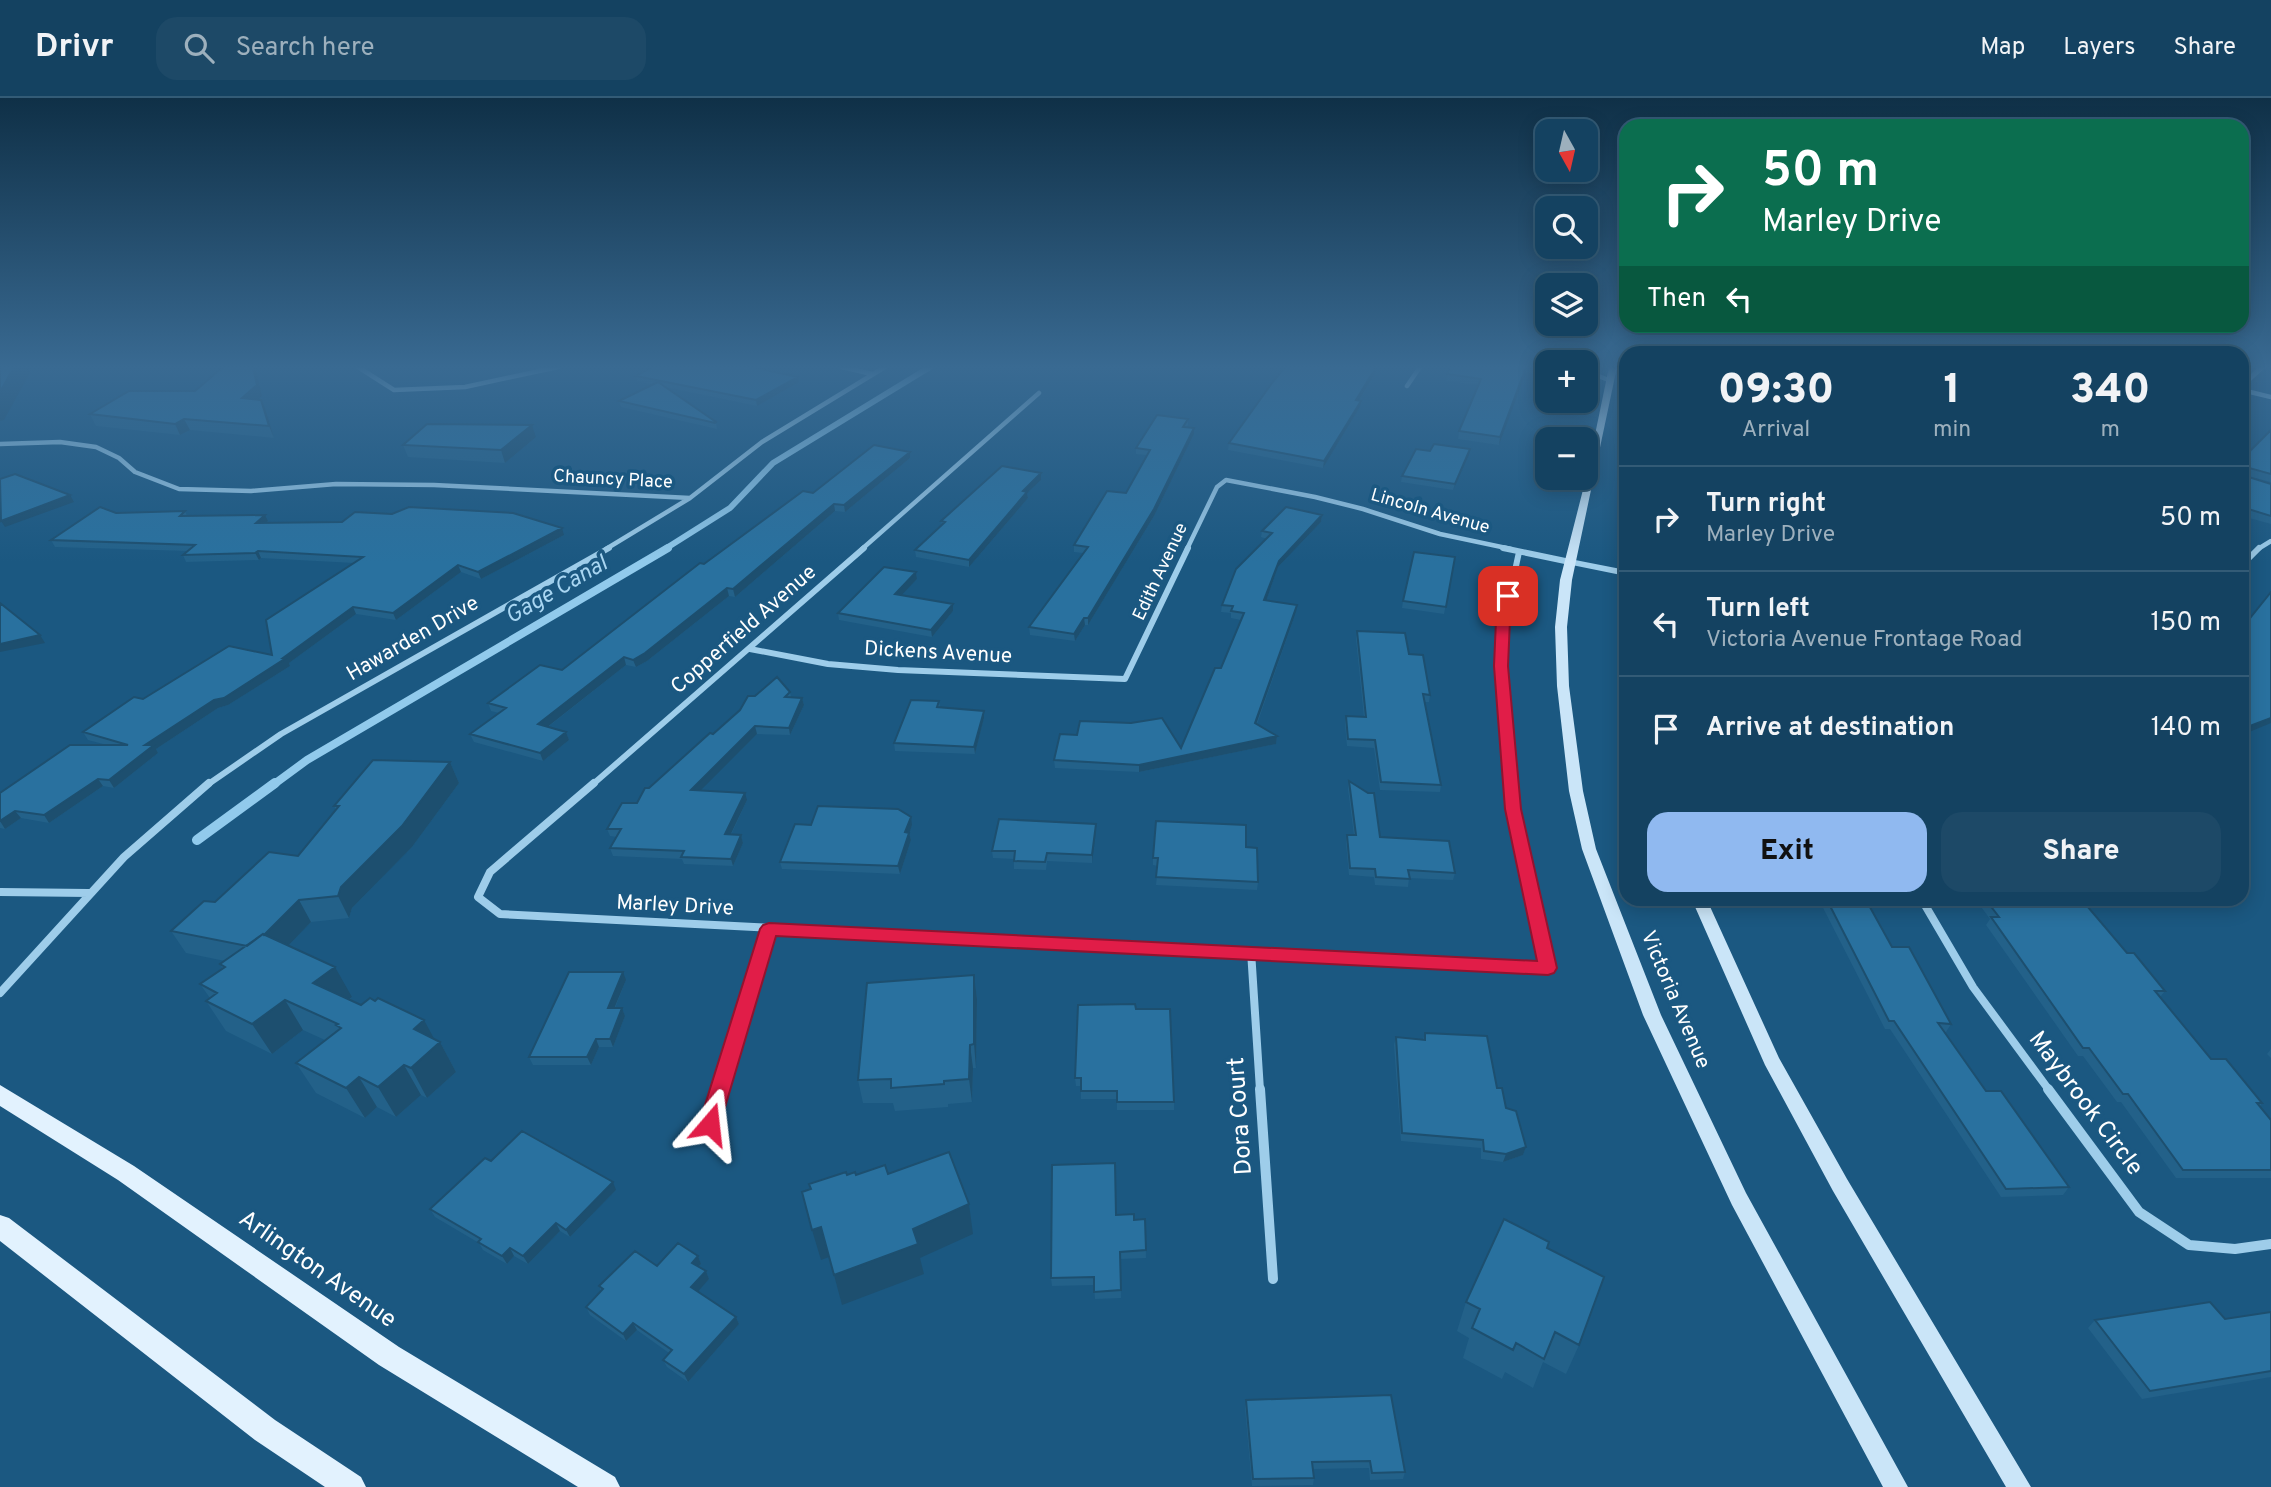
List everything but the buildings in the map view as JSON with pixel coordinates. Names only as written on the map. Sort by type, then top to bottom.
[{"type":"main road","name":"Victoria Avenue","points":[[1599,432],[1570,562],[1561,627],[1563,686],[1576,791],[1589,849],[1652,1015],[1739,1199],[1896,1487]]},
{"type":"main road","points":[[1702,906],[1771,1060],[1827,1163],[2020,1487]]},
{"type":"main road","name":"Arlington Avenue","points":[[0,1094],[126,1173],[389,1356],[605,1487]]},
{"type":"main road","points":[[0,1226],[265,1430],[351,1487]]},
{"type":"street","name":"Hawarden Drive","points":[[0,993],[124,857],[212,780],[281,734],[640,530],[690,498],[778,432]]},
{"type":"street","name":"Copperfield Avenue","points":[[478,897],[490,873],[750,649],[995,432]]},
{"type":"street","name":"Chauncy Place","points":[[0,444],[60,442],[96,447],[119,458],[135,472],[179,489],[251,491],[336,484],[435,485],[690,498]]},
{"type":"street","name":"Lincoln Avenue","points":[[1226,480],[1315,496],[1440,534],[1619,572]]},
{"type":"street","name":"Edith Avenue","points":[[1125,679],[1217,486],[1226,480]]},
{"type":"street","points":[[2249,558],[2264,543],[2271,541]]},
{"type":"street","name":"Marley Drive","points":[[478,897],[500,914],[1548,968],[1513,809],[1503,716],[1503,620],[1519,552]]},
{"type":"street","name":"Dickens Avenue","points":[[750,649],[828,664],[884,669],[1125,679]]},
{"type":"street","points":[[0,892],[89,893]]},
{"type":"street","name":"Maybrook Circle","points":[[1926,906],[1973,987],[2139,1212],[2189,1245],[2235,1250],[2271,1244]]},
{"type":"street","points":[[710,1124],[769,929]]},
{"type":"street","name":"Dora Court","points":[[1251,951],[1273,1279]]},
{"type":"waterway","name":"Gage Canal","points":[[665,549],[730,508],[773,463],[824,432]]},
{"type":"waterway","name":"Gage Canal","points":[[273,785],[307,760],[668,548]]},
{"type":"waterway","name":"Gage Canal","points":[[197,840],[275,783]]},
{"type":"route","points":[[710,1124],[769,929],[1251,951],[1548,968],[1513,809],[1503,716],[1501,666],[1503,620],[1508,596]]}]
